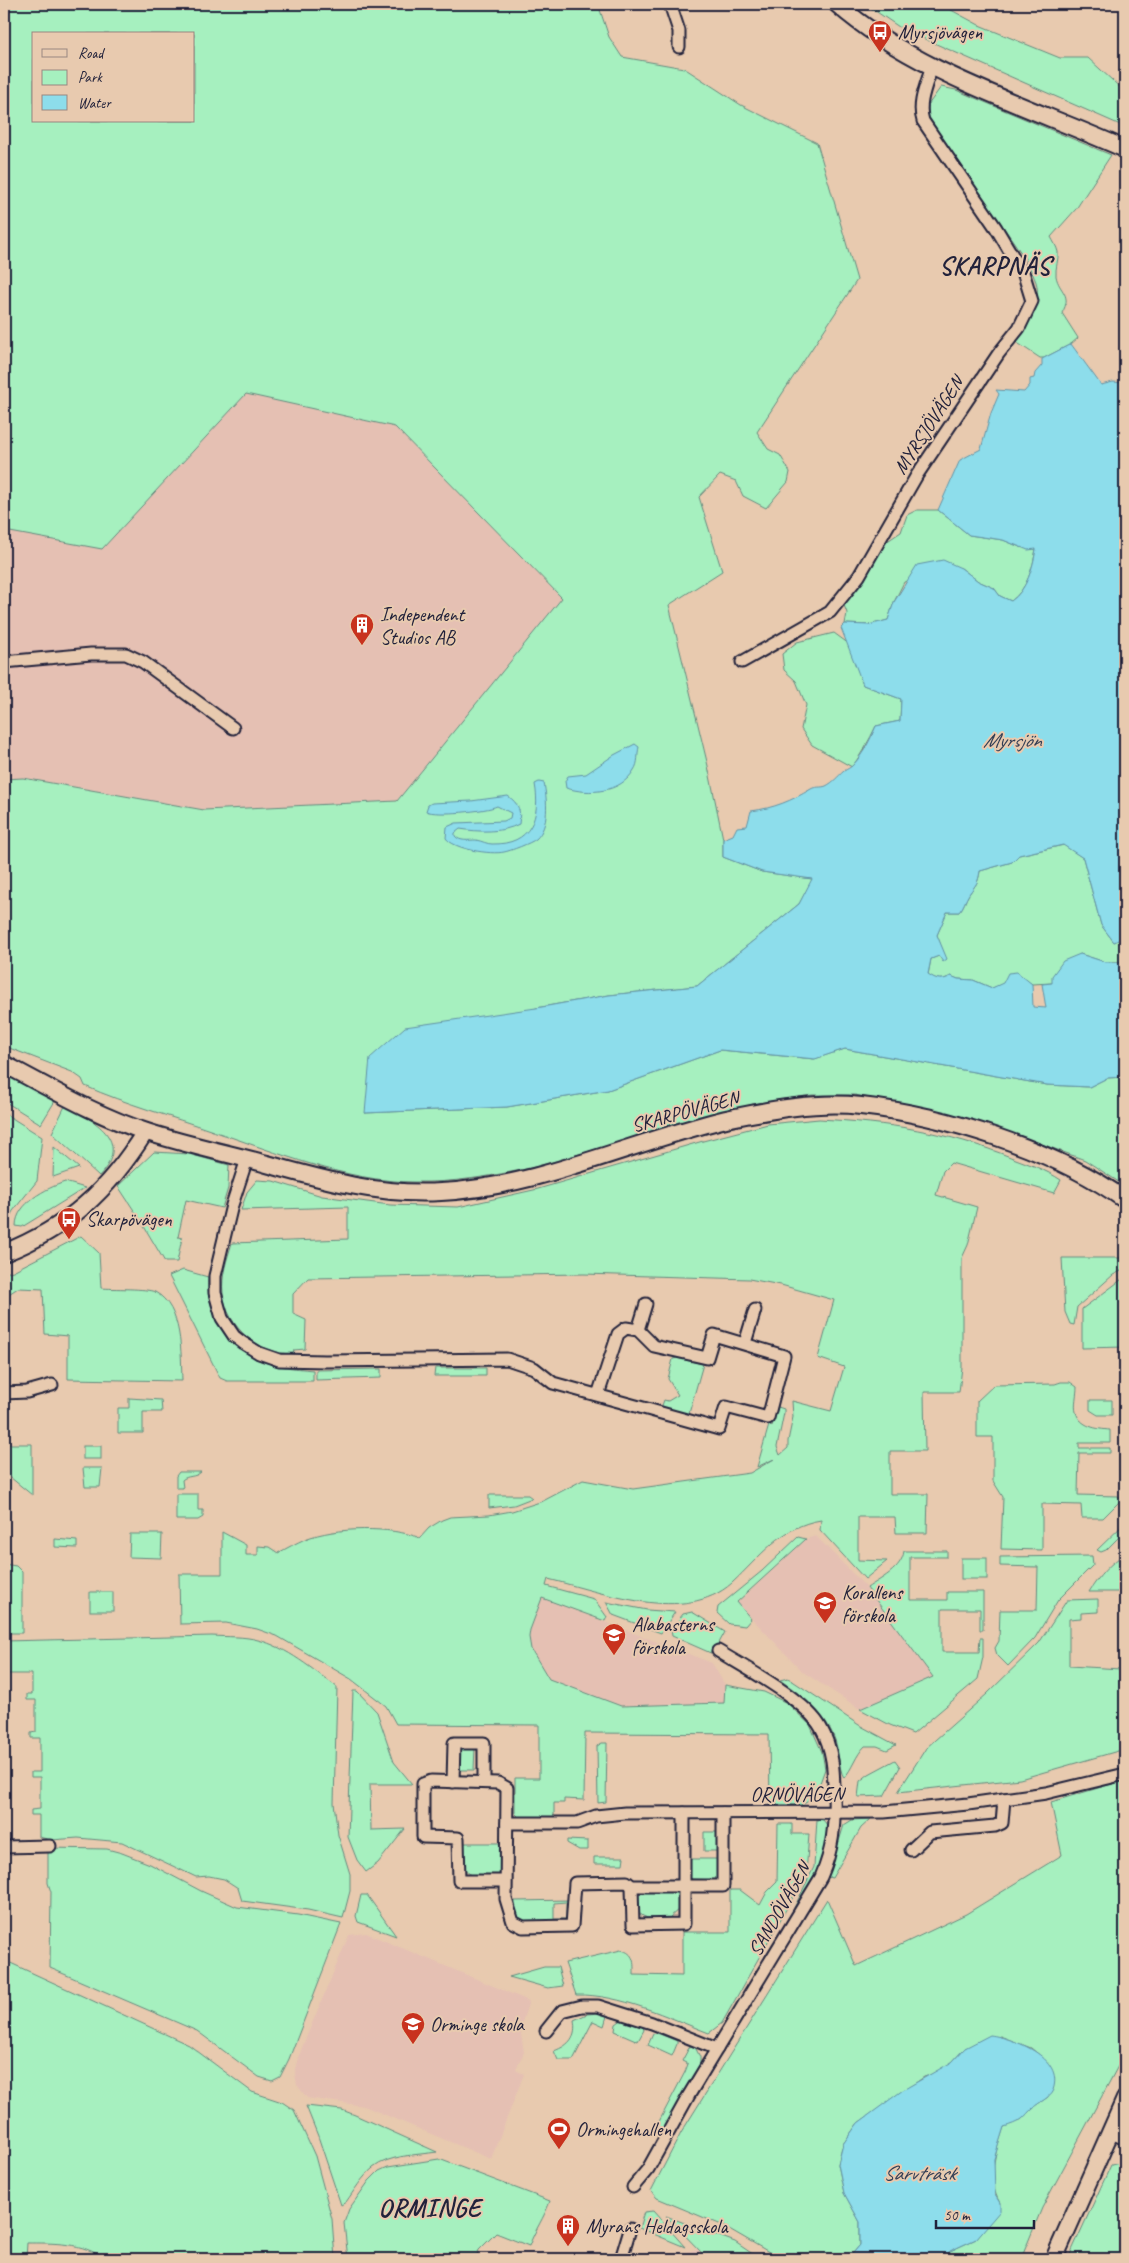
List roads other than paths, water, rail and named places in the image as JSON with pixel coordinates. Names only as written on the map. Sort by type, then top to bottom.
[{"type":"street","points":[[670,4],[679,31],[679,47]]},
{"type":"street","points":[[837,4],[877,35],[932,66],[1125,149]]},
{"type":"street","name":"MYRSJÖVÄGEN","points":[[742,662],[830,612],[859,576],[917,475],[999,353],[1019,328],[1032,301],[1024,275],[996,228],[923,121],[920,112],[921,102],[932,66]]},
{"type":"street","points":[[4,662],[91,654],[126,654],[143,662],[233,728]]},
{"type":"street","name":"SKARPÖVÄGEN","points":[[4,1064],[90,1108],[145,1132],[338,1184],[408,1193],[443,1192],[491,1186],[541,1174],[726,1120],[800,1107],[858,1106],[915,1115],[984,1134],[1075,1170],[1125,1200]]},
{"type":"street","points":[[4,1254],[31,1243],[72,1216],[96,1197],[113,1178],[145,1132]]},
{"type":"street","points":[[247,1159],[232,1205],[215,1276],[215,1292],[222,1318],[234,1336],[259,1353],[280,1360],[507,1359],[534,1368],[553,1383],[719,1429],[726,1406],[768,1418],[784,1356],[714,1335],[707,1358],[654,1346],[638,1330],[626,1328],[618,1334],[598,1395]]},
{"type":"street","points":[[638,1330],[646,1304]]},
{"type":"street","points":[[744,1343],[755,1310]]},
{"type":"street","points":[[4,1393],[27,1392],[52,1385]]},
{"type":"street","name":"SANDÖVÄGEN","points":[[633,2187],[648,2169],[717,2049],[821,1878],[833,1842],[835,1812],[832,1757],[821,1727],[802,1707],[782,1691],[718,1651]]},
{"type":"street","points":[[453,1782],[454,1743],[484,1743],[484,1782]]},
{"type":"street","name":"ORNÖVÄGEN","points":[[507,1822],[578,1823],[608,1814],[893,1812],[1046,1793],[1125,1774]]},
{"type":"street","points":[[505,1881],[458,1881],[458,1838],[423,1838],[423,1784],[432,1782],[484,1782],[498,1783],[507,1788],[506,1904],[513,1922],[523,1927],[572,1926],[575,1883],[627,1882],[632,1886],[723,1886],[723,1813]]},
{"type":"street","points":[[911,1850],[930,1832],[995,1826],[1002,1822],[1004,1799]]},
{"type":"street","points":[[632,1886],[633,1925],[684,1924],[684,1813]]},
{"type":"street","points":[[4,1847],[50,1846]]},
{"type":"street","points":[[546,2031],[562,2011],[582,2006],[598,2006],[635,2017],[717,2049]]},
{"type":"street","points":[[1054,2259],[1125,2099]]},
{"type":"street","points":[[1109,2132],[1125,2139]]},
{"type":"street","points":[[621,2259],[630,2230]]},
{"type":"water","name":"Myrsjön","points":[[1071,344],[1101,385],[1113,382],[1125,383],[1125,937],[1114,942],[1101,925],[1083,858],[1063,845],[1019,855],[1012,862],[980,871],[976,884],[961,910],[959,912],[947,912],[937,935],[947,959],[943,962],[939,956],[931,959],[928,974],[940,979],[951,976],[958,979],[973,980],[992,988],[1003,983],[1008,973],[1017,972],[1032,984],[1033,1007],[1046,1008],[1042,984],[1052,983],[1052,976],[1063,961],[1080,954],[1105,962],[1125,962],[1125,1077],[1107,1078],[1089,1087],[1047,1085],[845,1049],[815,1059],[720,1050],[608,1090],[507,1107],[365,1113],[370,1058],[405,1027],[536,1008],[609,995],[697,986],[799,904],[812,879],[762,872],[723,857],[723,839],[733,835],[737,827],[747,826],[751,811],[775,806],[813,788],[824,787],[834,781],[857,760],[876,726],[900,721],[901,699],[863,685],[841,628],[845,624],[869,625],[888,620],[894,602],[917,565],[943,560],[961,568],[978,581],[994,588],[1000,596],[1011,601],[1021,591],[1031,570],[1036,549],[1028,550],[1003,540],[969,535],[938,510],[960,460],[981,449],[991,413],[999,394],[996,390],[1024,392],[1030,385],[1030,379],[1034,378],[1035,373],[1042,365],[1042,359]]},
{"type":"water","points":[[635,744],[639,747],[637,764],[628,778],[621,784],[613,788],[594,791],[566,788],[565,781],[568,776],[586,774],[614,755]]},
{"type":"water","points":[[539,782],[544,783],[546,797],[544,827],[536,839],[507,851],[490,853],[473,850],[456,845],[446,838],[447,827],[456,823],[504,821],[510,818],[511,813],[497,806],[483,810],[462,812],[440,813],[426,811],[428,805],[432,803],[471,801],[508,796],[515,802],[518,808],[520,815],[519,824],[498,830],[460,829],[455,833],[457,838],[462,840],[476,840],[490,844],[505,843],[516,840],[530,827],[536,807],[535,784]]},
{"type":"water","name":"Sarvträsk","points":[[990,2035],[1011,2040],[1035,2051],[1051,2068],[1055,2078],[1053,2090],[1049,2096],[1023,2118],[1004,2127],[994,2159],[995,2195],[1000,2203],[1000,2211],[976,2239],[950,2251],[944,2259],[848,2259],[860,2245],[860,2222],[844,2193],[838,2164],[843,2144],[858,2123],[903,2090],[952,2062],[965,2048]]},
{"type":"place","name":"Myrsjövägen","points":[[880,53]]},
{"type":"place","name":"Independent Studios AB","points":[[362,646]]},
{"type":"place","name":"Skarpövägen","points":[[69,1240]]},
{"type":"place","name":"Korallens förskola","points":[[825,1624]]},
{"type":"place","name":"Alabasterns förskola","points":[[614,1656]]},
{"type":"place","name":"Orminge skola","points":[[413,2045]]},
{"type":"place","name":"Ormingehallen","points":[[559,2150]]},
{"type":"place","name":"Myrans Heldagsskola","points":[[568,2247]]},
{"type":"district","name":"SKARPNÄS","points":[[995,265]]},
{"type":"district","name":"ORMINGE","points":[[430,2207]]}]
